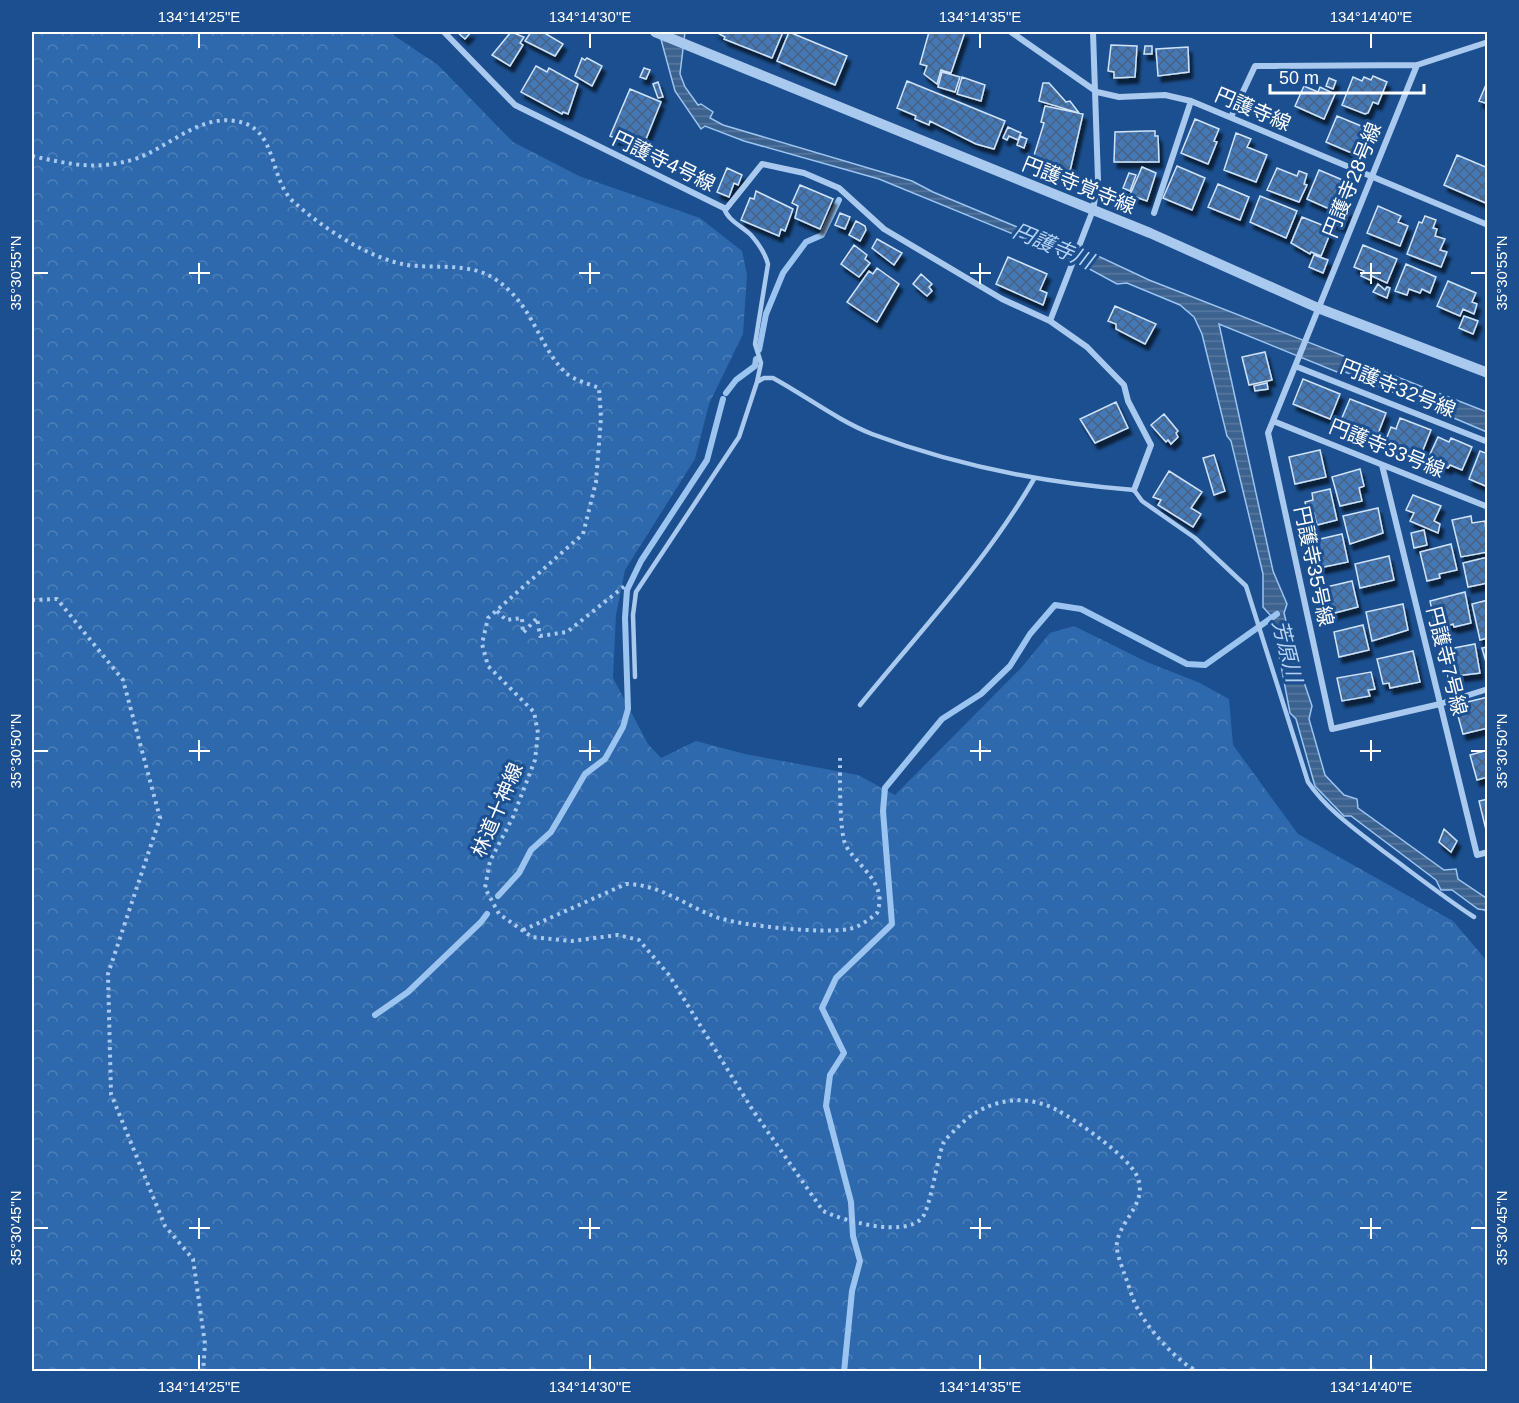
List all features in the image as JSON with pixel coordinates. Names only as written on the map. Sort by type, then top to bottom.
[{"type":"street","name":"円護寺4号線","points":[[444,32],[515,105],[726,209],[762,164],[804,173],[839,188],[884,229],[1002,299],[1050,321]]},
{"type":"street","name":"円護寺覚寺線","points":[[655,32],[1093,210],[1318,308],[1488,373]]},
{"type":"street","name":"円護寺線","points":[[1011,32],[1097,92],[1119,97],[1165,94],[1191,101],[1488,225]]},
{"type":"street","points":[[1094,32],[1098,180],[1093,210],[1050,321],[1087,347],[1124,386],[1128,401],[1151,445],[1134,490]]},
{"type":"street","points":[[1232,117],[1254,66],[1417,65],[1488,42]]},
{"type":"street","name":"円護寺28号線","points":[[1318,308],[1417,65]]},
{"type":"street","points":[[1154,213],[1191,101]]},
{"type":"street","name":"円護寺35号線","points":[[1318,308],[1268,433],[1332,729],[1440,704]]},
{"type":"street","name":"円護寺32号線","points":[[1295,366],[1488,442]]},
{"type":"street","name":"円護寺33号線","points":[[1273,420],[1488,507]]},
{"type":"street","name":"円護寺7号線","points":[[1382,465],[1478,855],[1488,852]]},
{"type":"street","points":[[1440,704],[1488,689]]},
{"type":"lane","points":[[635,677],[633,615],[636,592],[641,581],[739,437],[761,363],[755,344],[768,264],[764,252],[750,234],[732,221],[724,208]]},
{"type":"lane","points":[[757,382],[764,378],[773,378],[870,433],[986,470],[1034,479],[1134,490],[1142,501],[1195,538],[1245,586],[1308,782],[1317,796],[1359,832],[1473,917]]},
{"type":"lane","points":[[860,705],[939,614],[981,560],[1034,479]]},
{"type":"path","name":"林道十神線","points":[[32,156],[85,167],[108,164],[135,159],[194,128],[213,122],[235,120],[253,126],[266,139],[281,184],[293,202],[344,241],[405,264],[469,269],[494,279],[524,304],[552,354],[567,374],[599,388],[601,418],[596,482],[583,534],[488,618],[482,644],[488,666],[534,712],[538,733],[535,760],[513,817],[490,861],[484,888],[499,914],[532,937],[572,941],[618,935],[639,940],[669,975],[752,1109],[823,1211],[839,1219],[885,1227],[912,1226],[924,1216],[944,1142],[963,1122],[989,1104],[1025,1100],[1056,1110],[1112,1148],[1137,1175],[1139,1188],[1137,1207],[1117,1239],[1118,1256],[1139,1311],[1172,1352],[1187,1367],[1198,1371]]},
{"type":"path","points":[[497,611],[506,620],[522,618],[523,633],[537,618],[540,636],[567,632],[614,592],[626,585],[641,581]]},
{"type":"path","points":[[32,600],[57,599],[123,680],[159,818],[108,974],[111,1094],[165,1227],[193,1260],[205,1344],[203,1371]]},
{"type":"path","points":[[522,930],[626,884],[640,884],[675,896],[715,917],[756,926],[834,930],[851,929],[867,921],[877,913],[880,896],[871,875],[845,845],[840,758]]},
{"type":"green space","points":[[32,32],[389,32],[438,65],[513,142],[579,176],[700,218],[742,251],[747,274],[743,334],[709,404],[695,459],[625,570],[616,615],[613,678],[648,744],[661,758],[696,741],[745,754],[858,775],[895,795],[1021,668],[1050,633],[1074,626],[1147,662],[1200,683],[1229,699],[1233,745],[1298,834],[1453,921],[1487,961],[1487,1371],[32,1371]]},
{"type":"water","points":[[659,32],[685,32],[680,74],[685,87],[698,105],[701,104],[713,112],[710,118],[723,125],[912,181],[1065,247],[1083,249],[1149,280],[1487,412],[1487,432],[1343,371],[1337,372],[1219,324],[1273,571],[1287,604],[1284,613],[1292,645],[1288,647],[1290,653],[1294,652],[1312,706],[1309,719],[1325,775],[1344,795],[1357,799],[1358,808],[1444,870],[1456,869],[1458,879],[1486,898],[1487,915],[1485,910],[1478,909],[1452,890],[1441,890],[1436,880],[1351,816],[1344,816],[1315,786],[1296,719],[1290,713],[1279,655],[1283,654],[1282,648],[1278,649],[1271,616],[1263,607],[1263,574],[1231,441],[1227,436],[1202,334],[1194,317],[1180,305],[1127,283],[1117,284],[1062,254],[879,179],[744,141],[705,126],[701,129],[675,91]]},
{"type":"building","points":[[457,32],[471,32],[465,39]]},
{"type":"building","points":[[511,32],[524,37],[520,43],[523,45],[510,66],[492,55]]},
{"type":"building","points":[[531,32],[543,32],[563,44],[555,56],[525,41]]},
{"type":"building","points":[[716,32],[783,32],[772,58],[724,39],[725,37]]},
{"type":"building","points":[[789,32],[847,56],[835,85],[777,61]]},
{"type":"building","points":[[929,32],[965,32],[951,73],[941,70],[937,84],[924,74],[927,66],[920,64]]},
{"type":"building","points":[[1111,45],[1137,46],[1135,77],[1114,78],[1114,72],[1108,71]]},
{"type":"building","points":[[1145,46],[1152,46],[1152,54],[1144,54]]},
{"type":"building","points":[[1188,47],[1189,72],[1158,76],[1156,49]]},
{"type":"building","points":[[582,58],[585,60],[587,58],[602,66],[592,86],[575,76]]},
{"type":"building","points":[[536,66],[547,72],[549,68],[578,84],[568,114],[563,112],[562,114],[521,92]]},
{"type":"building","points":[[644,68],[650,70],[646,79],[640,77]]},
{"type":"building","points":[[942,72],[960,77],[955,92],[938,87]]},
{"type":"building","points":[[1373,76],[1387,82],[1378,104],[1373,102],[1368,113],[1365,114],[1342,105],[1353,77],[1362,81],[1364,77],[1371,80]]},
{"type":"building","points":[[962,77],[985,85],[981,101],[957,94]]},
{"type":"building","points":[[1329,78],[1336,81],[1333,89],[1326,86]]},
{"type":"building","points":[[1488,80],[1488,104],[1479,101]]},
{"type":"building","points":[[907,81],[1005,121],[994,149],[976,144],[930,121],[929,125],[915,119],[916,116],[897,108]]},
{"type":"building","points":[[658,82],[663,97],[658,98],[653,84]]},
{"type":"building","points":[[1043,83],[1049,83],[1066,102],[1070,101],[1079,113],[1039,101]]},
{"type":"building","points":[[1304,86],[1318,92],[1320,87],[1335,94],[1324,119],[1295,106]]},
{"type":"building","points":[[630,89],[661,102],[642,149],[610,136]]},
{"type":"building","points":[[1045,106],[1083,114],[1070,171],[1032,162],[1044,123],[1041,122]]},
{"type":"building","points":[[1337,116],[1366,128],[1354,154],[1326,142]]},
{"type":"building","points":[[1195,119],[1219,129],[1214,141],[1217,142],[1208,164],[1181,153]]},
{"type":"building","points":[[1008,127],[1021,133],[1018,140],[1009,136],[1007,140],[1003,138]]},
{"type":"building","points":[[1155,131],[1155,136],[1158,136],[1159,162],[1114,162],[1115,132]]},
{"type":"building","points":[[1236,133],[1251,139],[1247,147],[1267,155],[1256,182],[1224,170]]},
{"type":"building","points":[[1020,136],[1027,139],[1024,148],[1017,145]]},
{"type":"building","points":[[1457,155],[1488,168],[1488,204],[1444,185]]},
{"type":"building","points":[[1177,166],[1205,178],[1192,210],[1163,198]]},
{"type":"building","points":[[1142,167],[1156,173],[1147,201],[1130,195]]},
{"type":"building","points":[[727,168],[742,175],[738,185],[734,183],[729,197],[717,192]]},
{"type":"building","points":[[1277,168],[1297,176],[1299,171],[1307,174],[1304,184],[1307,185],[1299,202],[1267,190]]},
{"type":"building","points":[[1319,170],[1345,181],[1334,211],[1307,199]]},
{"type":"building","points":[[1129,173],[1136,175],[1130,191],[1123,188]]},
{"type":"building","points":[[1218,184],[1249,197],[1240,220],[1208,207]]},
{"type":"building","points":[[800,185],[833,199],[820,229],[795,218],[798,206],[792,203]]},
{"type":"building","points":[[756,191],[793,209],[785,231],[781,229],[779,236],[741,220],[750,198],[754,199]]},
{"type":"building","points":[[1260,196],[1297,211],[1286,238],[1250,222]]},
{"type":"building","points":[[1378,206],[1401,216],[1398,222],[1408,226],[1400,246],[1367,233]]},
{"type":"building","points":[[1338,207],[1348,210],[1342,226],[1332,223]]},
{"type":"building","points":[[840,213],[850,217],[845,229],[835,225]]},
{"type":"building","points":[[1425,216],[1436,220],[1433,228],[1437,229],[1435,236],[1445,239],[1440,250],[1447,252],[1441,267],[1407,254],[1419,222],[1422,223]]},
{"type":"building","points":[[1302,217],[1332,229],[1321,256],[1311,252],[1310,254],[1291,243]]},
{"type":"building","points":[[856,221],[865,226],[866,230],[860,241],[849,235]]},
{"type":"building","points":[[877,239],[902,253],[894,265],[872,248]]},
{"type":"building","points":[[854,245],[867,255],[865,259],[870,263],[859,277],[841,264]]},
{"type":"building","points":[[1363,245],[1397,259],[1387,283],[1372,276],[1370,280],[1361,276],[1364,271],[1354,267]]},
{"type":"building","points":[[1314,255],[1328,260],[1323,273],[1309,267]]},
{"type":"building","points":[[1008,257],[1047,274],[1040,290],[1047,293],[1043,305],[996,284]]},
{"type":"building","points":[[1406,264],[1436,277],[1430,293],[1422,289],[1420,293],[1409,289],[1407,295],[1395,291]]},
{"type":"building","points":[[877,268],[899,284],[877,322],[847,302],[869,271],[873,274]]},
{"type":"building","points":[[921,274],[932,284],[929,287],[932,291],[927,296],[913,284]]},
{"type":"building","points":[[1448,281],[1476,293],[1472,302],[1477,304],[1474,314],[1463,309],[1460,316],[1437,306]]},
{"type":"building","points":[[1378,284],[1385,290],[1387,287],[1390,288],[1387,298],[1373,292]]},
{"type":"building","points":[[1115,306],[1156,324],[1145,344],[1116,329],[1116,324],[1108,321]]},
{"type":"building","points":[[1464,316],[1478,321],[1473,334],[1459,328]]},
{"type":"building","points":[[1265,352],[1272,380],[1249,385],[1242,357]]},
{"type":"building","points":[[1303,379],[1340,394],[1330,419],[1293,404]]},
{"type":"building","points":[[1267,383],[1268,389],[1255,391],[1254,386]]},
{"type":"building","points":[[1350,399],[1386,413],[1376,439],[1338,427]]},
{"type":"building","points":[[1116,402],[1128,428],[1095,443],[1080,419]]},
{"type":"building","points":[[1164,414],[1178,431],[1176,433],[1178,437],[1171,444],[1168,440],[1166,442],[1151,425]]},
{"type":"building","points":[[1400,418],[1431,430],[1421,455],[1407,449],[1405,454],[1389,448],[1390,444],[1385,442],[1391,427],[1396,429]]},
{"type":"building","points":[[1438,437],[1449,442],[1451,438],[1472,447],[1462,470],[1450,465],[1448,468],[1441,465],[1440,468],[1426,463]]},
{"type":"building","points":[[1320,450],[1326,477],[1295,484],[1289,457]]},
{"type":"building","points":[[1480,451],[1488,454],[1488,487],[1469,479]]},
{"type":"building","points":[[1214,455],[1225,491],[1214,495],[1203,458]]},
{"type":"building","points":[[1360,469],[1364,486],[1359,488],[1362,501],[1340,506],[1332,477]]},
{"type":"building","points":[[1169,471],[1202,492],[1191,508],[1201,514],[1193,527],[1158,505],[1161,500],[1153,497]]},
{"type":"building","points":[[1330,489],[1337,520],[1317,525],[1314,513],[1308,514],[1305,502],[1313,500],[1312,493]]},
{"type":"building","points":[[1413,495],[1441,506],[1434,521],[1440,524],[1438,533],[1410,521],[1414,513],[1406,510]]},
{"type":"building","points":[[1378,508],[1383,533],[1350,544],[1343,516]]},
{"type":"building","points":[[1471,516],[1472,523],[1485,521],[1488,552],[1461,557],[1452,520]]},
{"type":"building","points":[[1424,530],[1427,545],[1414,548],[1411,533]]},
{"type":"building","points":[[1342,534],[1348,562],[1314,569],[1307,542]]},
{"type":"building","points":[[1451,544],[1457,570],[1439,574],[1440,578],[1427,581],[1420,552]]},
{"type":"building","points":[[1389,556],[1394,580],[1360,588],[1355,564]]},
{"type":"building","points":[[1488,557],[1488,583],[1468,587],[1463,563]]},
{"type":"building","points":[[1352,581],[1358,607],[1327,615],[1322,588]]},
{"type":"building","points":[[1465,592],[1471,623],[1454,627],[1453,624],[1445,627],[1445,623],[1435,625],[1430,601]]},
{"type":"building","points":[[1488,600],[1488,638],[1480,640],[1472,604]]},
{"type":"building","points":[[1403,604],[1408,630],[1372,641],[1366,612]]},
{"type":"building","points":[[1363,625],[1369,650],[1339,657],[1334,632]]},
{"type":"building","points":[[1475,644],[1480,673],[1448,677],[1443,650]]},
{"type":"building","points":[[1488,647],[1488,669],[1482,648]]},
{"type":"building","points":[[1413,651],[1420,682],[1390,688],[1389,683],[1383,684],[1377,659]]},
{"type":"building","points":[[1371,672],[1375,689],[1368,690],[1370,696],[1342,701],[1337,678]]},
{"type":"building","points":[[1488,697],[1488,728],[1463,734],[1455,705]]},
{"type":"building","points":[[1488,750],[1488,777],[1477,780],[1470,755]]},
{"type":"building","points":[[1488,799],[1488,829],[1486,830],[1479,801]]},
{"type":"building","points":[[1444,829],[1457,841],[1451,852],[1439,842]]},
{"type":"waterway","points":[[759,350],[766,314],[783,273],[806,242],[822,235],[839,200]]},
{"type":"waterway","points":[[726,393],[736,380],[755,366],[756,359]]},
{"type":"waterway","points":[[498,896],[519,873],[531,850],[551,832],[585,774],[605,759],[623,727],[628,709],[625,618],[627,590],[641,561],[707,460],[723,399]]},
{"type":"waterway","name":"芳原川","points":[[844,1372],[852,1291],[860,1261],[853,1236],[851,1202],[826,1106],[830,1075],[844,1053],[822,1008],[836,978],[892,924],[883,811],[885,788],[942,719],[981,694],[1010,666],[1030,634],[1055,605],[1081,609],[1187,664],[1205,665],[1277,614]]},
{"type":"waterway","points":[[375,1015],[408,992],[487,914]]},
{"type":"water label","name":"円護寺川","points":[[1053,246]]}]
